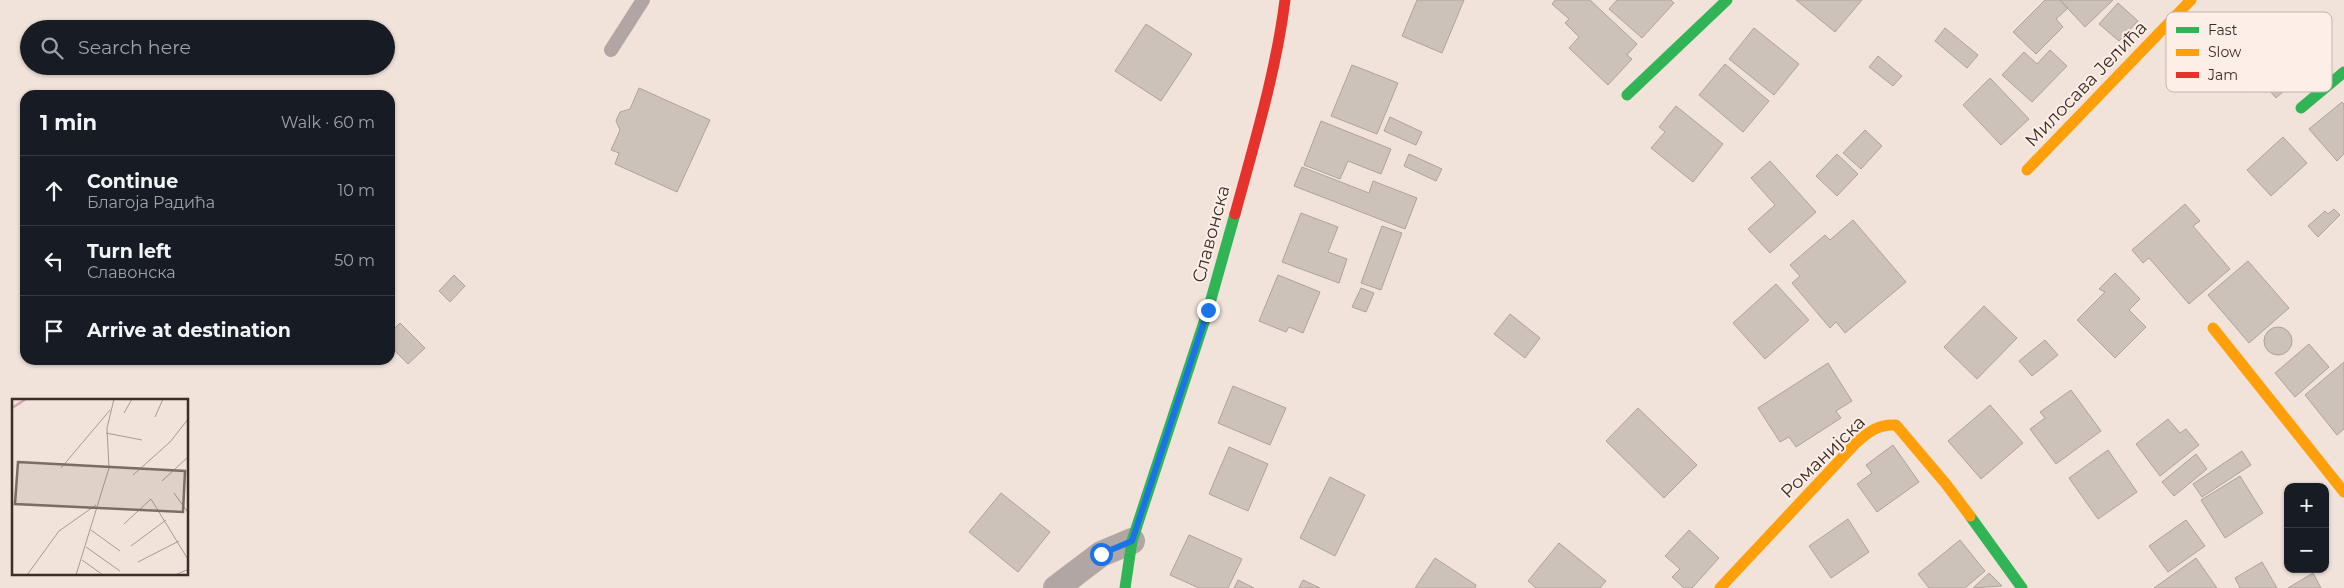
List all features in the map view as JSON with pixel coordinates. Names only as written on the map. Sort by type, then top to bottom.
[{"type":"street","name":"Славонска","points":[[1125,588],[1132,541],[1208,310],[1254,145],[1282,25],[1284,0]]},
{"type":"street","points":[[1627,95],[1727,0]]},
{"type":"street","name":"Милосава Јелића","points":[[2179,12],[2191,0]]},
{"type":"street","name":"Милосава Јелића","points":[[2027,170],[2166,26]]},
{"type":"street","points":[[2332,82],[2344,72]]},
{"type":"street","points":[[2301,108],[2320,92]]},
{"type":"street","points":[[2213,328],[2344,492]]},
{"type":"street","name":"Романијска","points":[[1720,588],[1855,444],[1872,429],[1884,423],[1896,425],[1933,469],[2022,588]]},
{"type":"street","points":[[1056,588],[1101,554],[1132,541]]},
{"type":"lane","points":[[611,50],[643,0]]},
{"type":"building","points":[[1417,0],[1464,0],[1442,53],[1402,36]]},
{"type":"building","points":[[1555,0],[1590,0],[1637,44],[1627,55],[1632,59],[1608,85],[1569,48],[1579,37],[1565,23],[1569,19],[1552,4]]},
{"type":"building","points":[[1617,0],[1671,0],[1674,3],[1642,38],[1609,9]]},
{"type":"building","points":[[1796,0],[1862,0],[1835,32]]},
{"type":"building","points":[[2045,0],[2060,0],[2068,8],[2056,19],[2063,27],[2036,54],[2013,32]]},
{"type":"building","points":[[2060,0],[2113,0],[2085,27]]},
{"type":"building","points":[[2118,3],[2138,21],[2119,41],[2099,24]]},
{"type":"building","points":[[1146,24],[1192,54],[1161,101],[1115,71]]},
{"type":"building","points":[[1754,28],[1799,64],[1774,95],[1729,59]]},
{"type":"building","points":[[1945,28],[1978,55],[1967,68],[1935,41]]},
{"type":"building","points":[[2050,50],[2067,66],[2032,102],[2002,75],[2024,52],[2037,64]]},
{"type":"building","points":[[1878,56],[1902,76],[1893,86],[1869,67]]},
{"type":"building","points":[[1725,64],[1769,101],[1743,132],[1699,95]]},
{"type":"building","points":[[1352,65],[1398,83],[1377,134],[1331,116]]},
{"type":"building","points":[[1990,78],[2029,119],[2001,145],[1963,105]]},
{"type":"building","points":[[639,88],[710,120],[677,192],[615,164],[619,153],[611,150],[620,130],[616,121],[620,112],[630,109]]},
{"type":"building","points":[[2271,92],[2283,92],[2276,98]]},
{"type":"building","points":[[2342,102],[2344,104],[2344,154],[2337,161],[2309,129]]},
{"type":"building","points":[[1676,106],[1723,144],[1693,182],[1651,148],[1665,132],[1659,127]]},
{"type":"building","points":[[1390,117],[1422,132],[1416,145],[1384,131]]},
{"type":"building","points":[[1321,121],[1391,149],[1381,174],[1348,161],[1340,179],[1304,165]]},
{"type":"building","points":[[1865,130],[1882,146],[1861,169],[1843,153]]},
{"type":"building","points":[[2283,137],[2307,163],[2271,196],[2247,170]]},
{"type":"building","points":[[1409,154],[1442,169],[1436,181],[1404,166]]},
{"type":"building","points":[[1837,154],[1858,174],[1837,196],[1816,176]]},
{"type":"building","points":[[1770,161],[1816,212],[1770,253],[1748,229],[1775,205],[1751,178]]},
{"type":"building","points":[[1302,167],[1369,193],[1373,181],[1417,198],[1405,229],[1294,186]]},
{"type":"building","points":[[2185,204],[2200,221],[2193,226],[2230,269],[2189,304],[2149,258],[2143,263],[2132,250]]},
{"type":"building","points":[[2334,209],[2340,215],[2318,237],[2308,226],[2325,211],[2328,214]]},
{"type":"building","points":[[1301,213],[1338,227],[1328,252],[1347,259],[1339,283],[1282,262]]},
{"type":"building","points":[[1853,220],[1906,282],[1845,333],[1836,322],[1830,328],[1792,283],[1800,276],[1790,265],[1825,235],[1830,240]]},
{"type":"building","points":[[1382,226],[1402,233],[1381,290],[1361,283]]},
{"type":"building","points":[[2248,261],[2289,308],[2249,343],[2208,295]]},
{"type":"building","points":[[2115,273],[2140,299],[2129,310],[2146,327],[2115,358],[2077,320],[2105,292],[2099,289]]},
{"type":"building","points":[[454,275],[465,286],[450,302],[439,291]]},
{"type":"building","points":[[1278,275],[1320,292],[1303,333],[1289,327],[1286,332],[1259,321]]},
{"type":"building","points":[[1776,284],[1809,320],[1765,359],[1733,323]]},
{"type":"building","points":[[1361,288],[1374,293],[1366,312],[1352,307]]},
{"type":"building","points":[[1984,306],[2017,338],[1977,379],[1944,347]]},
{"type":"building","points":[[1510,314],[1540,338],[1525,358],[1494,334]]},
{"type":"building","points":[[400,323],[425,348],[408,364],[395,351],[395,328]]},
{"type":"building","points":[[2278,327],[2288,331],[2292,341],[2288,351],[2278,355],[2268,351],[2264,341],[2268,331]]},
{"type":"building","points":[[2045,340],[2058,355],[2032,376],[2019,361]]},
{"type":"building","points":[[2309,344],[2329,367],[2295,397],[2275,373]]},
{"type":"building","points":[[2344,362],[2344,429],[2337,435],[2305,395]]},
{"type":"building","points":[[1828,363],[1852,401],[1836,411],[1841,418],[1796,447],[1789,437],[1780,442],[1758,408]]},
{"type":"building","points":[[1233,386],[1286,408],[1270,445],[1218,423]]},
{"type":"building","points":[[2071,390],[2101,431],[2056,464],[2030,429],[2045,418],[2040,412]]},
{"type":"building","points":[[1990,405],[2023,443],[1981,479],[1948,441]]},
{"type":"building","points":[[1638,408],[1697,465],[1664,498],[1606,441]]},
{"type":"building","points":[[2168,419],[2180,433],[2186,429],[2199,445],[2160,476],[2136,444]]},
{"type":"building","points":[[1893,445],[1919,482],[1877,512],[1857,484],[1872,473],[1866,465]]},
{"type":"building","points":[[1229,447],[1268,464],[1248,511],[1209,494]]},
{"type":"building","points":[[2108,450],[2137,492],[2098,519],[2069,478]]},
{"type":"building","points":[[2242,451],[2251,465],[2202,497],[2193,484]]},
{"type":"building","points":[[2196,454],[2207,469],[2174,496],[2162,482]]},
{"type":"building","points":[[2240,476],[2263,513],[2225,538],[2201,500]]},
{"type":"building","points":[[1330,477],[1365,495],[1335,556],[1300,538]]},
{"type":"building","points":[[1001,493],[1050,532],[1018,572],[969,532]]},
{"type":"building","points":[[1848,519],[1869,552],[1831,578],[1809,546]]},
{"type":"building","points":[[2186,520],[2205,546],[2168,572],[2149,546]]},
{"type":"building","points":[[1689,530],[1719,558],[1692,588],[1684,588],[1672,577],[1680,569],[1665,556]]},
{"type":"building","points":[[1189,535],[1242,559],[1228,588],[1199,588],[1170,575]]},
{"type":"building","points":[[1960,540],[1985,571],[1965,588],[1929,588],[1918,574]]},
{"type":"building","points":[[1559,543],[1606,581],[1600,588],[1536,588],[1528,581]]},
{"type":"building","points":[[1435,558],[1476,585],[1475,588],[1415,588]]},
{"type":"building","points":[[2196,558],[2217,588],[2154,588]]},
{"type":"building","points":[[2262,562],[2277,588],[2240,588],[2235,578]]},
{"type":"building","points":[[1989,573],[2002,586],[1973,588]]},
{"type":"building","points":[[2313,573],[2321,588],[2288,588]]},
{"type":"building","points":[[1238,580],[1254,588],[1234,588]]},
{"type":"building","points":[[1303,580],[1320,588],[1299,588]]},
{"type":"traffic: fast","points":[[1627,95],[1727,0]]},
{"type":"traffic: fast","points":[[2332,82],[2344,72]]},
{"type":"traffic: fast","points":[[2301,108],[2320,92]]},
{"type":"traffic: fast","points":[[1125,588],[1132,541],[1208,310],[1235,214]]},
{"type":"traffic: fast","points":[[1970,516],[2022,588]]},
{"type":"traffic: slow","points":[[2179,12],[2191,0]]},
{"type":"traffic: slow","points":[[2027,170],[2166,26]]},
{"type":"traffic: slow","points":[[2213,328],[2344,492]]},
{"type":"traffic: slow","points":[[1720,588],[1855,444],[1869,432],[1879,427],[1896,425],[1946,484],[1970,516]]},
{"type":"traffic: jam","points":[[1235,214],[1270,81],[1285,0]]},
{"type":"route","points":[[1101,554],[1132,541],[1208,310]]}]
